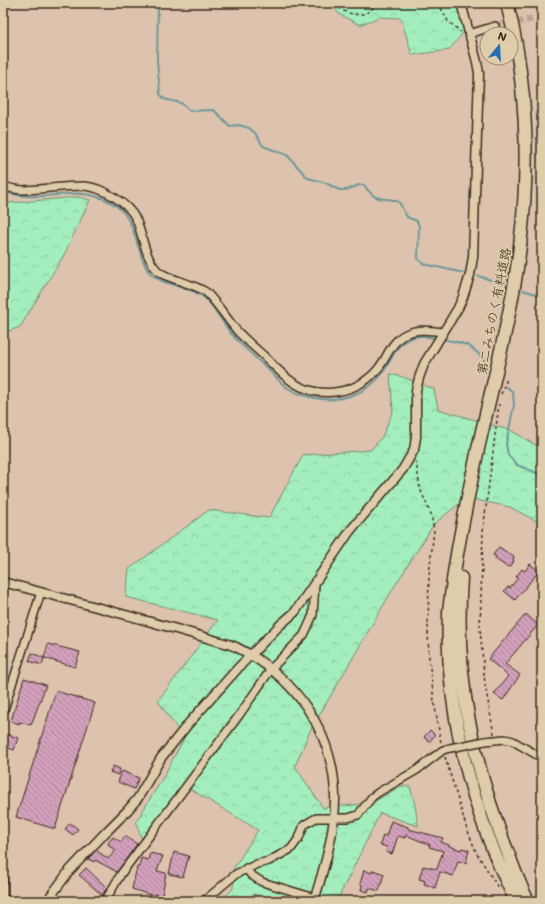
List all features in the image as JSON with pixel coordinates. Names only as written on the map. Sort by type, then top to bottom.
[{"type":"highway","name":"第二みちのく有料道路","points":[[507,3],[519,61],[525,124],[526,177],[520,245],[512,297],[458,543],[450,610],[449,658],[455,712],[470,780],[483,825],[516,901]]},
{"type":"highway","name":"第二みちのく有料道路","points":[[472,479],[464,544],[459,609],[460,657],[466,713],[480,773],[496,824],[528,901]]},
{"type":"street","points":[[47,901],[70,870],[138,798],[161,758],[170,746],[238,667],[295,612],[350,531],[403,469],[414,450],[417,427],[416,390],[424,364],[463,297],[470,275],[473,257],[479,73],[460,3]]},
{"type":"street","points":[[470,37],[479,33]]},
{"type":"street","points":[[3,186],[23,190],[85,186],[96,189],[122,202],[135,219],[148,256],[158,271],[164,275],[199,287],[206,292],[239,333],[284,375],[303,388],[327,393],[350,389],[369,378],[378,370],[389,349],[401,337],[409,332],[430,330],[442,333]]},
{"type":"street","points":[[3,582],[181,630],[234,647],[251,655],[284,680],[304,702],[321,734],[330,761],[335,794],[333,828],[315,900]]},
{"type":"street","points":[[105,901],[121,874],[240,714],[271,669],[304,635],[313,615],[315,584]]},
{"type":"street","points":[[3,713],[41,592]]},
{"type":"street","points":[[204,901],[236,874],[246,868],[269,861],[291,850],[299,838],[304,825],[316,818],[348,818],[358,815],[364,810],[372,797],[417,770],[443,750],[504,738],[513,741],[542,758]]},
{"type":"street","points":[[246,868],[251,875],[262,882],[315,900],[323,901]]},
{"type":"street","points":[[3,881],[3,901]]},
{"type":"path","points":[[334,3],[338,9],[352,14],[367,12],[378,3]]},
{"type":"path","points":[[438,3],[448,22],[470,37]]},
{"type":"path","points":[[501,397],[507,379]]},
{"type":"path","points":[[495,740],[485,686],[480,628],[483,530],[499,404]]},
{"type":"green space","points":[[331,3],[460,3],[467,28],[449,50],[412,55],[401,18],[379,17],[360,25],[339,14]]},
{"type":"green space","points":[[78,197],[90,200],[65,253],[20,327],[3,333],[3,209],[9,203]]},
{"type":"green space","points":[[390,374],[403,377],[434,389],[438,409],[512,431],[542,449],[542,524],[510,507],[466,498],[434,524],[394,587],[310,731],[295,766],[323,808],[372,803],[401,786],[410,787],[415,805],[418,826],[380,813],[337,901],[275,901],[253,894],[249,901],[220,901],[233,889],[234,868],[258,830],[187,787],[143,843],[136,822],[164,776],[184,738],[158,701],[218,620],[126,597],[129,569],[209,510],[269,518],[303,455],[371,450],[382,437],[393,411]]},
{"type":"building","points":[[499,547],[514,557],[514,561],[510,567],[507,567],[495,559],[496,557],[493,555]]},
{"type":"building","points":[[530,564],[539,571],[515,600],[504,591],[508,587],[510,588],[518,578],[516,577],[522,569],[525,571]]},
{"type":"building","points":[[526,614],[538,625],[505,664],[520,675],[503,700],[494,694],[508,676],[488,659]]},
{"type":"building","points":[[48,644],[80,652],[75,667],[44,658]]},
{"type":"building","points":[[32,653],[44,658],[42,665],[29,661]]},
{"type":"building","points":[[24,678],[46,685],[31,725],[19,722],[19,724],[11,721]]},
{"type":"building","points":[[56,691],[95,703],[55,829],[16,817]]},
{"type":"building","points":[[430,730],[435,735],[429,742],[424,737]]},
{"type":"building","points":[[3,733],[18,738],[14,750],[3,746]]},
{"type":"building","points":[[113,766],[120,769],[118,775],[110,772]]},
{"type":"building","points":[[122,771],[139,778],[134,789],[118,782]]},
{"type":"building","points":[[391,821],[408,827],[408,829],[443,838],[441,842],[449,846],[461,850],[462,848],[469,850],[466,863],[458,861],[453,876],[440,872],[435,888],[424,884],[425,881],[419,879],[423,866],[437,869],[443,851],[429,847],[430,845],[406,835],[405,838],[398,836],[392,854],[386,852],[387,847],[380,845],[383,835],[386,836]]},
{"type":"building","points":[[70,823],[78,829],[73,835],[65,829]]},
{"type":"building","points":[[125,836],[137,844],[117,872],[95,860],[94,862],[88,859],[96,850],[108,859],[116,850],[109,846],[108,843],[113,837],[121,842]]},
{"type":"building","points":[[174,852],[189,856],[183,877],[169,874]]},
{"type":"building","points":[[150,853],[163,856],[157,871],[166,873],[162,896],[154,894],[154,896],[132,889],[137,867],[139,867],[141,858],[148,860]]},
{"type":"building","points":[[86,868],[107,888],[102,895],[79,875]]},
{"type":"building","points":[[364,870],[372,873],[373,870],[384,874],[379,891],[369,888],[368,892],[361,890],[362,885],[360,884]]},
{"type":"waterway","points":[[157,3],[157,61],[160,94],[164,99],[181,103],[190,111],[214,110],[230,126],[239,125],[249,128],[255,133],[263,146],[287,155],[308,178],[326,183],[339,190],[347,190],[359,185],[364,185],[373,195],[377,197],[399,202],[407,217],[417,221],[419,226],[418,259],[424,264],[464,273]]},
{"type":"waterway","points":[[3,192],[27,196],[72,194],[93,195],[115,205],[128,218],[143,261],[152,275],[159,280],[193,292],[208,301],[233,336],[282,384],[301,394],[320,399],[330,399],[350,396],[360,392],[377,380],[401,344],[418,336],[438,339]]},
{"type":"waterway","points":[[478,276],[507,285]]},
{"type":"waterway","points":[[523,290],[542,296]]},
{"type":"waterway","points":[[442,339],[468,345],[487,363]]},
{"type":"waterway","points":[[507,387],[513,392],[514,405],[506,444],[508,455],[517,465],[542,475]]},
{"type":"tunnel","points":[[495,26],[532,19]]}]
